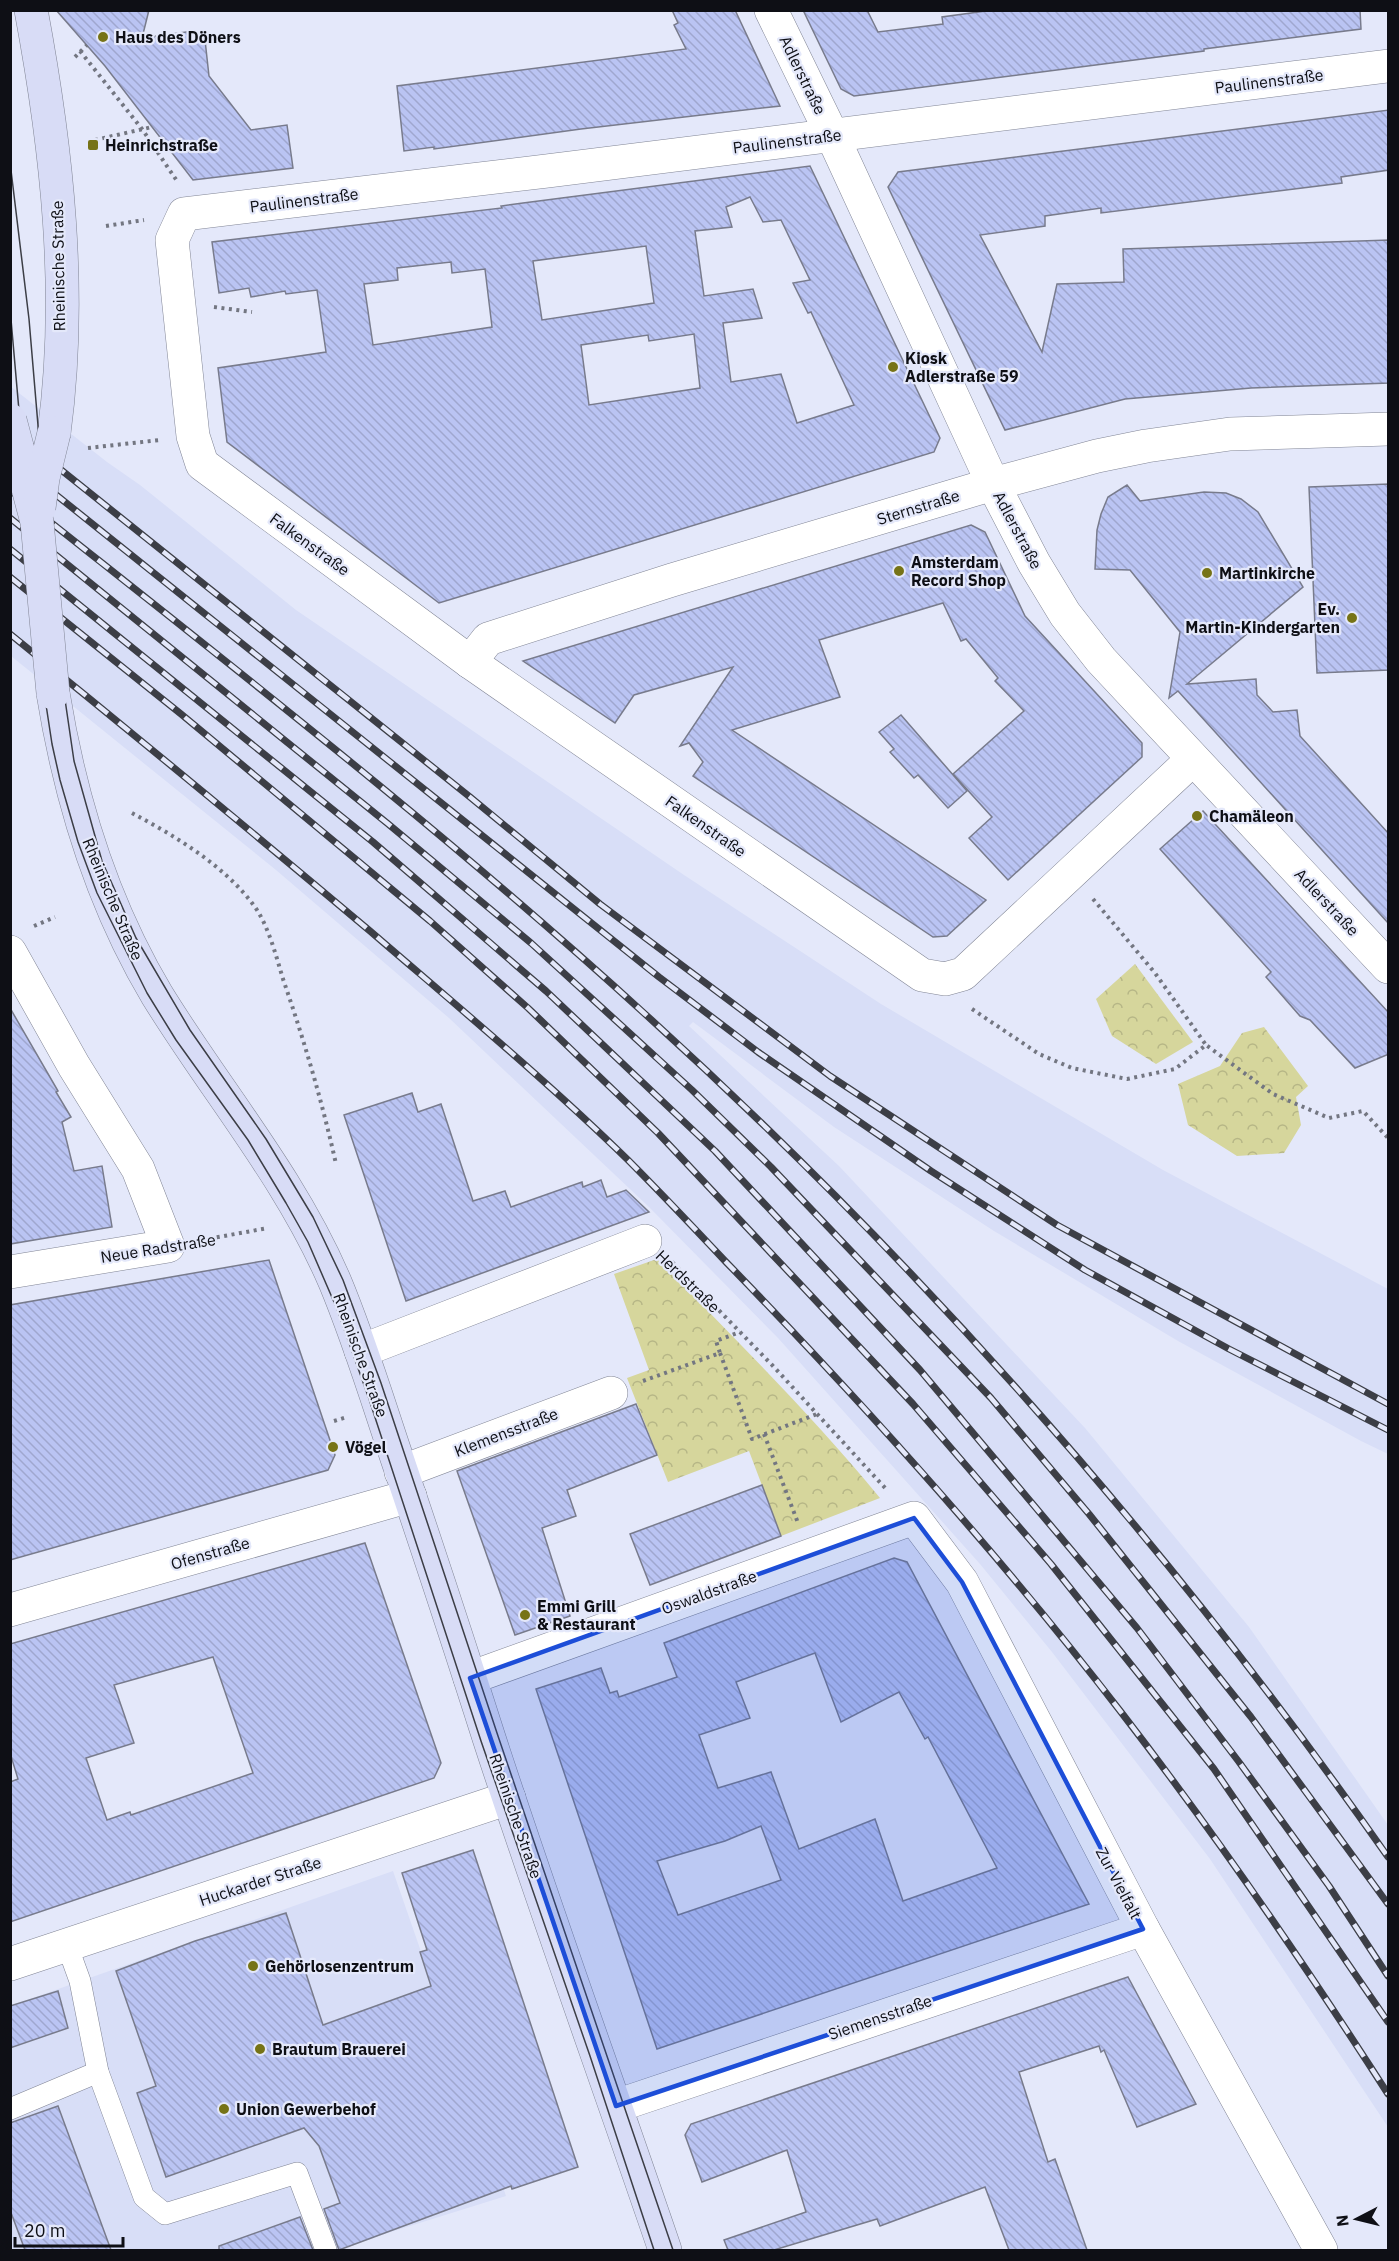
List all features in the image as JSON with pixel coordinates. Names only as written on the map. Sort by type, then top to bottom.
[{"type":"main road","name":"Rheinische Straße","points":[[31,10],[53,146],[62,283],[56,421],[43,478],[37,522]]},
{"type":"main road","name":"Rheinische Straße","points":[[10,420],[37,522],[53,693],[60,739],[72,790],[95,863],[128,942],[156,993],[274,1168],[333,1278],[361,1351],[509,1798],[665,2250]]},
{"type":"street","name":"Adlerstraße","points":[[771,10],[832,135],[993,484],[1034,563],[1065,614],[1101,660],[1389,967]]},
{"type":"street","name":"Paulinenstraße","points":[[184,214],[1389,66]]},
{"type":"street","points":[[184,214],[172,240],[198,450]]},
{"type":"street","name":"Sternstraße","points":[[470,662],[488,639],[672,580],[993,484],[1097,456],[1146,446],[1230,434],[1389,429]]},
{"type":"street","name":"Falkenstraße","points":[[198,450],[470,662],[922,975],[945,979]]},
{"type":"street","points":[[945,979],[963,974],[1193,759]]},
{"type":"street","points":[[10,952],[74,1066],[138,1169],[168,1246]]},
{"type":"street","name":"Herdstraße","points":[[361,1351],[645,1241]]},
{"type":"street","name":"Neue Radstraße","points":[[10,1272],[168,1246]]},
{"type":"street","name":"Klemensstraße","points":[[406,1484],[611,1393]]},
{"type":"street","name":"Ofenstraße","points":[[10,1610],[406,1484]]},
{"type":"street","name":"Oswaldstraße","points":[[470,1678],[914,1518]]},
{"type":"street","name":"Zur Vielfalt","points":[[914,1518],[962,1582],[1143,1929],[1322,2250]]},
{"type":"street","name":"Huckarder Straße","points":[[10,1964],[509,1798]]},
{"type":"street","name":"Siemensstraße","points":[[616,2106],[1143,1929]]},
{"type":"lane","points":[[67,1945],[80,1981],[98,2072],[144,2197],[165,2214],[297,2173],[326,2250]]},
{"type":"lane","points":[[10,2109],[98,2072]]},
{"type":"path","points":[[87,45],[80,51],[142,129],[183,190],[184,214]]},
{"type":"path","points":[[95,140],[152,127]]},
{"type":"path","points":[[87,448],[198,450]]},
{"type":"path","points":[[132,813],[162,829],[210,863],[253,904],[270,939],[298,1024],[321,1098],[336,1164]]},
{"type":"path","points":[[1069,876],[1097,904],[1155,973],[1206,1045],[1273,1094],[1329,1118],[1363,1111],[1389,1138]]},
{"type":"path","points":[[945,979],[967,1006],[1039,1054],[1072,1068],[1127,1079],[1175,1069],[1206,1045]]},
{"type":"path","name":"Neue Radstraße","points":[[168,1246],[304,1221]]},
{"type":"path","name":"Herdstraße","points":[[645,1241],[674,1263],[914,1518]]},
{"type":"path","points":[[740,1332],[716,1341],[752,1439],[817,1414]]},
{"type":"path","points":[[611,1393],[720,1353]]},
{"type":"path","points":[[764,1434],[810,1556]]},
{"type":"highlighted area","points":[[914,1518],[962,1582],[1143,1929],[616,2106],[470,1678]]},
{"type":"shaded area","points":[[10,386],[140,485],[296,610],[684,875],[881,1004],[1163,1170],[1388,1289],[1388,1454],[1178,1341],[994,1231],[834,1127],[693,1022],[689,1026],[839,1166],[1085,1428],[1249,1627],[1388,1825],[1388,2127],[1210,1859],[1052,1652],[980,1564],[778,1338],[649,1207],[449,1018],[276,870],[11,656]]},
{"type":"shaded area","points":[[393,1871],[506,2196],[333,2250],[11,2250],[10,2006]]},
{"type":"green space","points":[[1135,964],[1193,1042],[1156,1064],[1112,1036],[1096,999]]},
{"type":"green space","points":[[1264,1027],[1308,1086],[1296,1097],[1301,1125],[1284,1153],[1237,1156],[1188,1125],[1178,1084],[1220,1066],[1242,1033]]},
{"type":"green space","points":[[657,1259],[799,1406],[880,1498],[781,1536],[749,1451],[668,1482],[627,1378],[649,1370],[614,1274]]},
{"type":"building","points":[[56,10],[149,10],[142,38],[193,31],[194,42],[205,40],[209,76],[251,130],[287,125],[293,168],[193,180],[105,66]]},
{"type":"building","points":[[672,10],[735,10],[780,106],[404,151],[397,86],[686,49],[674,25],[678,23]]},
{"type":"building","points":[[803,10],[867,10],[878,32],[943,24],[942,17],[993,10],[1360,10],[1361,29],[854,96],[841,89]]},
{"type":"building","points":[[1389,110],[1389,170],[1341,177],[1342,183],[1101,213],[1101,208],[1045,216],[1045,226],[980,235],[1042,352],[1057,284],[1124,282],[1123,249],[1389,240],[1389,383],[1251,388],[1125,399],[1005,430],[888,187],[898,172]]},
{"type":"building","points":[[810,166],[940,438],[934,452],[439,603],[227,442],[218,368],[326,352],[317,290],[286,294],[285,291],[251,297],[249,288],[219,293],[212,242],[502,208],[501,206]],"holes":[[[750,197],[763,222],[781,220],[810,280],[793,283],[808,313],[811,312],[854,405],[797,423],[781,374],[731,382],[723,323],[762,318],[753,289],[704,296],[695,231],[732,227],[726,207]],[[646,246],[654,303],[542,320],[533,261]],[[451,262],[452,273],[485,269],[492,327],[373,345],[364,284],[398,280],[397,268]],[[694,334],[700,388],[589,405],[581,345],[648,335],[649,341]]]},
{"type":"building","points":[[1389,484],[1389,670],[1317,673],[1309,487]]},
{"type":"building","points":[[1127,485],[1140,501],[1204,492],[1226,493],[1241,499],[1258,512],[1303,587],[1187,684],[1256,679],[1257,695],[1273,712],[1297,710],[1300,736],[1389,834],[1389,924],[1178,691],[1169,698],[1180,632],[1130,570],[1095,569],[1097,530],[1101,514],[1108,497]]},
{"type":"building","points":[[971,525],[985,532],[1025,616],[1142,743],[1142,757],[1008,880],[969,838],[992,817],[953,774],[1024,711],[995,681],[998,678],[966,639],[961,641],[943,603],[819,640],[840,697],[732,730],[986,900],[947,936],[933,937],[693,776],[703,762],[689,743],[680,746],[733,667],[634,695],[615,723],[523,661]]},
{"type":"building","points":[[901,715],[967,791],[948,808],[918,775],[914,778],[890,752],[894,749],[879,732]]},
{"type":"building","points":[[1203,811],[1389,1013],[1389,1054],[1355,1068],[1310,1020],[1300,1016],[1266,977],[1271,972],[1160,849]]},
{"type":"building","points":[[10,1008],[71,1117],[62,1122],[74,1171],[102,1166],[112,1227],[10,1244]]},
{"type":"building","points":[[412,1093],[418,1112],[441,1104],[473,1201],[505,1191],[511,1207],[582,1182],[583,1187],[601,1180],[607,1197],[626,1190],[649,1212],[406,1301],[344,1115]]},
{"type":"building","points":[[269,1260],[335,1455],[328,1470],[10,1560],[10,1305]]},
{"type":"building","points":[[636,1404],[657,1455],[567,1490],[576,1516],[542,1528],[570,1616],[515,1635],[457,1471]]},
{"type":"building","points":[[762,1485],[781,1536],[650,1585],[630,1534]]},
{"type":"building","points":[[365,1543],[441,1763],[434,1778],[10,1922],[10,1782],[18,1779],[10,1753],[10,1644]],"holes":[[[213,1657],[253,1773],[131,1815],[130,1812],[107,1820],[86,1758],[134,1743],[114,1685]]]},
{"type":"building","points":[[894,1558],[907,1562],[1089,1904],[657,2049],[536,1689],[601,1668],[610,1693],[617,1691],[619,1697],[677,1677],[664,1643]],"holes":[[[815,1653],[841,1722],[899,1692],[925,1739],[928,1737],[997,1868],[903,1901],[875,1819],[799,1849],[771,1772],[718,1788],[699,1735],[750,1718],[736,1682]],[[761,1826],[781,1880],[678,1915],[657,1861],[725,1841]]]},
{"type":"building","points":[[473,1850],[578,2167],[512,2189],[511,2186],[339,2250],[324,2209],[340,2203],[319,2146],[304,2128],[166,2177],[137,2093],[156,2086],[116,1971],[195,1941],[286,1913],[323,2025],[431,1986],[420,1952],[427,1950],[402,1873]]},
{"type":"building","points":[[1128,1977],[1196,2104],[1137,2127],[1104,2050],[1101,2052],[1099,2046],[1019,2072],[1048,2162],[1055,2159],[1087,2250],[1009,2250],[985,2187],[880,2226],[877,2219],[774,2250],[728,2250],[724,2240],[806,2212],[787,2150],[702,2182],[685,2135],[691,2124]]},
{"type":"building","points":[[58,1991],[68,2028],[10,2048],[10,2006]]},
{"type":"building","points":[[58,2106],[111,2250],[25,2250],[10,2210],[10,2123]]},
{"type":"building","points":[[300,2217],[313,2250],[219,2250],[219,2246]]},
{"type":"tram line","points":[[10,162],[29,319],[56,638],[74,761],[102,861],[136,938],[190,1030],[266,1139],[313,1217],[343,1280],[381,1383],[673,2250]]},
{"type":"tram line","points":[[10,308],[43,685],[60,780],[78,842],[97,893],[147,993],[176,1040],[248,1140],[286,1203],[308,1242],[337,1309],[654,2250]]},
{"type":"railway","points":[[10,429],[470,797],[600,904],[830,1076],[1057,1225],[1388,1404]]},
{"type":"railway","points":[[10,458],[659,977],[758,1052],[931,1171],[1085,1270],[1229,1349],[1388,1430]]},
{"type":"railway","points":[[10,490],[252,682],[490,878],[645,1014],[748,1110],[848,1209],[946,1311],[1132,1522],[1306,1743],[1388,1857]]},
{"type":"railway","points":[[10,518],[387,823],[531,943],[692,1090],[771,1167],[991,1398],[1089,1514],[1251,1717],[1388,1904]]},
{"type":"railway","points":[[10,549],[373,842],[546,991],[715,1151],[920,1370],[1137,1628],[1239,1762],[1329,1886],[1388,1976]]},
{"type":"railway","points":[[10,577],[181,714],[430,921],[528,1008],[658,1133],[913,1404],[1051,1564],[1214,1769],[1388,2022]]},
{"type":"railway","points":[[10,634],[325,894],[533,1072],[628,1160],[778,1316],[930,1481],[1075,1653],[1191,1805],[1259,1900],[1388,2094]]},
{"type":"place","name":"Haus des Döners","points":[[103,37]]},
{"type":"place","name":"Heinrichstraße","points":[[93,145]]},
{"type":"place","name":"Kiosk Adlerstraße 59","points":[[893,367]]},
{"type":"place","name":"Amsterdam Record Shop","points":[[899,571]]},
{"type":"place","name":"Martinkirche","points":[[1207,573]]},
{"type":"place","name":"Ev. Martin-Kindergarten","points":[[1352,618]]},
{"type":"place","name":"Chamäleon","points":[[1197,816]]},
{"type":"place","name":"Vögel","points":[[333,1447]]},
{"type":"place","name":"Emmi Grill & Restaurant","points":[[525,1615]]},
{"type":"place","name":"Gehörlosenzentrum","points":[[253,1966]]},
{"type":"place","name":"Brautum Brauerei","points":[[260,2049]]},
{"type":"place","name":"Union Gewerbehof","points":[[224,2109]]}]
